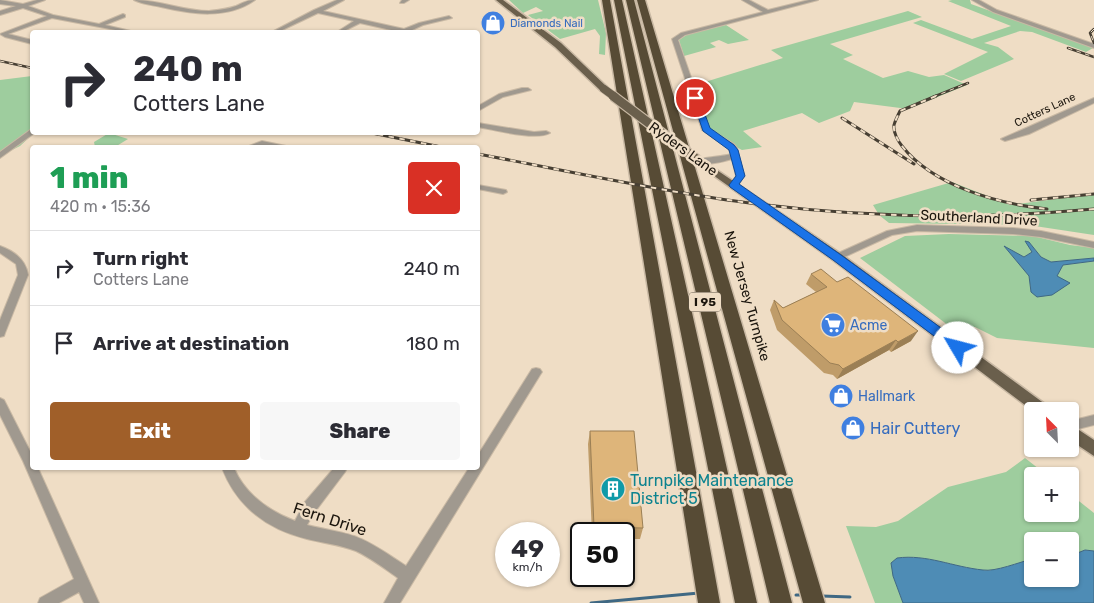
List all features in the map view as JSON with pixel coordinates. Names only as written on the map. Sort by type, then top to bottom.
[{"type":"highway","points":[[606,0],[709,603]]},
{"type":"highway","name":"I 95","points":[[618,0],[746,603]]},
{"type":"highway","name":"I 95","points":[[630,0],[781,603]]},
{"type":"highway","name":"New Jersey Turnpike","points":[[641,0],[811,593]]},
{"type":"main road","name":"Ryders Lane","points":[[499,0],[558,45],[604,89],[699,161],[837,257],[1032,402]]},
{"type":"main road","points":[[1079,438],[1094,449]]},
{"type":"street","points":[[0,13],[42,0]]},
{"type":"street","points":[[137,0],[213,13],[235,10],[252,0]]},
{"type":"street","points":[[321,0],[334,3]]},
{"type":"street","points":[[279,30],[341,0]]},
{"type":"street","points":[[745,0],[766,12]]},
{"type":"street","points":[[734,185],[740,176],[731,146],[706,130],[675,39],[683,34],[815,0]]},
{"type":"street","points":[[975,0],[995,11],[1094,46]]},
{"type":"street","points":[[0,2],[23,6],[52,16],[121,30]]},
{"type":"street","points":[[316,11],[396,30]]},
{"type":"street","points":[[30,42],[3,34],[52,16]]},
{"type":"street","points":[[100,26],[123,16]]},
{"type":"street","points":[[409,30],[421,24],[449,18]]},
{"type":"street","points":[[343,30],[359,21]]},
{"type":"street","points":[[480,107],[484,103],[518,90],[528,90]]},
{"type":"street","name":"Cotters Lane","points":[[1005,139],[1062,116],[1094,100]]},
{"type":"street","points":[[480,125],[534,134],[546,133]]},
{"type":"street","points":[[0,156],[30,134]]},
{"type":"street","points":[[256,145],[262,143],[273,145]]},
{"type":"street","points":[[699,161],[722,160],[734,156]]},
{"type":"street","points":[[480,186],[503,192]]},
{"type":"street","name":"Southerland Drive","points":[[837,257],[890,233],[917,228],[1013,231],[1041,234],[1069,242],[1094,245]]},
{"type":"street","points":[[0,250],[17,259],[23,266],[20,284],[3,317],[0,333]]},
{"type":"street","points":[[20,284],[30,282]]},
{"type":"street","points":[[480,461],[536,372]]},
{"type":"street","points":[[2,412],[30,458]]},
{"type":"street","points":[[1079,424],[1094,420]]},
{"type":"street","points":[[35,470],[92,603]]},
{"type":"street","name":"Fern Drive","points":[[229,470],[242,495],[277,520],[298,529],[328,535],[364,548],[408,576]]},
{"type":"street","points":[[298,529],[309,508],[339,470]]},
{"type":"street","points":[[391,603],[474,470]]},
{"type":"street","points":[[45,603],[82,582]]},
{"type":"green space","points":[[509,0],[598,0],[606,33],[605,55],[599,54],[600,36],[595,29],[560,39],[528,15],[543,11],[536,7],[523,13]]},
{"type":"green space","points":[[970,0],[971,4],[1093,48],[1086,52],[1032,32],[1020,31],[984,43],[998,47],[1014,59],[961,81],[944,74],[988,52],[913,23],[921,20],[972,39],[1011,26],[948,1]]},
{"type":"green space","points":[[908,11],[922,17],[830,44],[853,55],[843,59],[883,78],[908,71],[929,77],[944,75],[967,85],[908,109],[854,102],[850,111],[819,123],[802,113],[743,131],[762,147],[742,150],[709,133],[692,86],[783,58],[771,50]]},
{"type":"green space","points":[[726,25],[749,40],[728,44],[719,40],[710,43],[716,47],[684,56],[679,40],[688,34]]},
{"type":"green space","points":[[30,76],[30,135],[32,135],[20,146],[0,156],[0,80]]},
{"type":"green space","points":[[106,135],[115,135],[128,139],[118,145],[95,145],[94,142]]},
{"type":"green space","points":[[952,182],[1010,205],[1094,194],[1094,235],[1028,225],[889,223],[879,215],[873,205]]},
{"type":"green space","points":[[949,234],[1033,236],[1070,245],[1094,248],[1094,258],[1051,262],[1041,257],[1029,242],[1032,252],[1024,257],[1005,247],[1029,276],[1031,291],[1069,284],[1057,276],[1063,265],[1094,261],[1094,348],[997,338],[975,327],[953,329],[860,258],[905,236]]},
{"type":"green space","points":[[1025,458],[1036,467],[1024,467],[1024,522],[1079,522],[1079,501],[1094,513],[1094,551],[1085,550],[1079,552],[1079,532],[1024,532],[1024,561],[1001,568],[988,570],[929,559],[897,558],[893,576],[903,603],[875,603],[846,526],[876,527],[898,521],[948,487],[1006,472]]},
{"type":"water","points":[[1025,241],[1029,242],[1041,257],[1051,262],[1094,258],[1094,261],[1063,265],[1057,276],[1070,283],[1052,295],[1037,297],[1031,292],[1029,276],[1004,246],[1024,257],[1032,252]]},
{"type":"water","points":[[1085,550],[1094,551],[1094,603],[903,603],[893,576],[891,563],[897,558],[908,557],[988,570],[1024,561],[1024,587],[1079,587],[1079,552]]},
{"type":"building","name":"Acme","points":[[821,269],[837,282],[848,277],[918,331],[898,342],[896,340],[843,369],[839,365],[830,363],[782,320],[774,300],[783,308],[827,287],[811,274]]},
{"type":"building","name":"Turnpike Maintenance District 5","points":[[590,431],[634,431],[643,528],[635,528],[635,522],[594,522]]},
{"type":"waterway","points":[[591,603],[699,593]]},
{"type":"waterway","points":[[796,595],[804,595]]},
{"type":"waterway","points":[[822,596],[850,597]]},
{"type":"railway","points":[[1094,29],[1090,33],[1094,43]]},
{"type":"railway","points":[[1068,48],[1094,57]]},
{"type":"railway","points":[[0,61],[30,68]]},
{"type":"railway","points":[[933,97],[968,83]]},
{"type":"railway","points":[[936,96],[900,111],[894,123],[897,139],[915,160],[931,172],[968,191],[1008,203],[1047,209]]},
{"type":"railway","points":[[842,118],[914,164]]},
{"type":"railway","points":[[382,135],[431,145]]},
{"type":"railway","points":[[480,154],[703,196],[824,211],[914,216],[959,216],[1049,213],[1094,209]]},
{"type":"railway","points":[[1031,200],[1094,194]]},
{"type":"place","name":"Diamonds Nail","points":[[493,23]]},
{"type":"place","name":"Acme","points":[[833,325]]},
{"type":"place","name":"Hallmark","points":[[841,396]]},
{"type":"place","name":"Hair Cuttery","points":[[853,428]]},
{"type":"place","name":"Turnpike Maintenance District 5","points":[[613,489]]},
{"type":"route","points":[[695,98],[706,130],[731,146],[734,150],[740,176],[734,185],[837,257],[958,348]]}]
